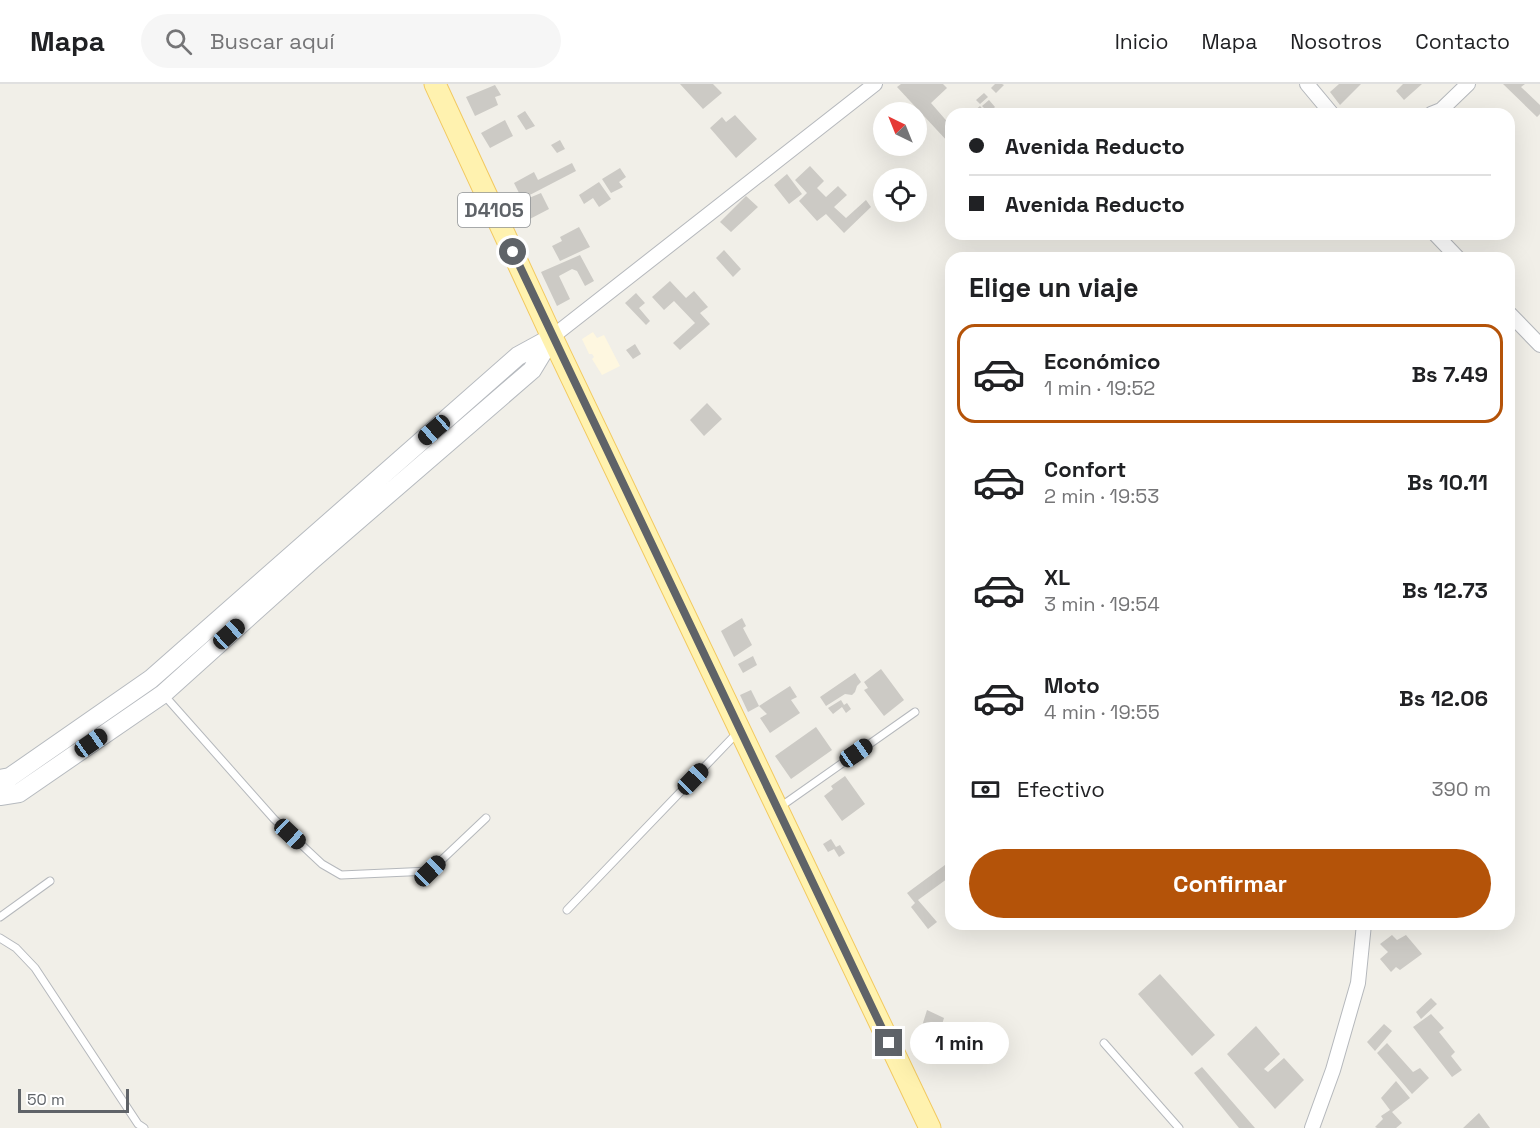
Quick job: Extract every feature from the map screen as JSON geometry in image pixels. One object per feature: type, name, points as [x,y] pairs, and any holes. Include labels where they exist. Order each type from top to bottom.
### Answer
[{"type":"main road","name":"D4105","points":[[435,84],[552,337],[930,1128]]},
{"type":"street","points":[[0,779],[10,777],[151,679],[532,370],[552,337],[875,84]]},
{"type":"street","points":[[1307,84],[1327,108]]},
{"type":"street","points":[[1443,108],[1468,84]]},
{"type":"street","points":[[1441,240],[1452,252]]},
{"type":"street","points":[[1515,319],[1540,345]]},
{"type":"street","points":[[0,796],[19,793],[163,693],[306,554]]},
{"type":"street","points":[[151,679],[163,693]]},
{"type":"street","points":[[1312,1128],[1333,1070],[1358,983],[1363,930]]},
{"type":"lane","points":[[163,693],[274,819],[322,864],[341,875],[430,871],[486,818]]},
{"type":"lane","points":[[778,808],[915,712]]},
{"type":"lane","points":[[567,910],[740,730]]},
{"type":"lane","points":[[0,917],[50,881]]},
{"type":"lane","points":[[0,938],[16,948],[35,968],[138,1124],[144,1128]]},
{"type":"lane","points":[[1104,1043],[1179,1128]]},
{"type":"shaded area","points":[[593,332],[597,338],[604,335],[620,366],[602,375],[582,339]]},
{"type":"building","points":[[680,84],[713,84],[722,93],[703,109]]},
{"type":"building","points":[[901,84],[943,84],[947,88],[931,103],[945,119],[945,139],[927,119],[927,102],[911,102],[897,87]]},
{"type":"building","points":[[995,84],[1004,85],[996,93],[991,88]]},
{"type":"building","points":[[1339,84],[1361,84],[1340,105],[1330,92]]},
{"type":"building","points":[[1403,84],[1422,84],[1404,100],[1396,91]]},
{"type":"building","points":[[1503,84],[1525,84],[1521,87],[1540,105],[1540,114],[1537,117]]},
{"type":"building","points":[[495,85],[501,95],[495,97],[498,105],[475,116],[466,97]]},
{"type":"building","points":[[984,93],[988,97],[980,104],[976,100]]},
{"type":"building","points":[[989,100],[995,107],[984,108],[982,106]]},
{"type":"building","points":[[525,111],[535,126],[526,130],[517,116]]},
{"type":"building","points":[[735,115],[757,139],[736,158],[710,128],[722,117],[726,122]]},
{"type":"building","points":[[505,120],[513,136],[490,148],[481,133]]},
{"type":"building","points":[[560,140],[565,149],[557,153],[551,145]]},
{"type":"building","points":[[572,163],[576,171],[522,199],[514,183],[534,172],[538,180]]},
{"type":"building","points":[[810,166],[824,181],[817,188],[826,197],[838,186],[847,195],[834,207],[846,218],[866,200],[871,207],[844,233],[826,214],[817,221],[799,201],[807,193],[795,180]]},
{"type":"building","points":[[620,168],[626,177],[619,182],[623,187],[611,193],[602,179]]},
{"type":"building","points":[[787,174],[802,194],[789,204],[774,185]]},
{"type":"building","points":[[599,182],[611,199],[599,207],[593,198],[584,204],[579,195]]},
{"type":"building","points":[[541,193],[549,209],[526,221],[517,203]]},
{"type":"building","points":[[746,196],[758,207],[731,232],[720,222]]},
{"type":"building","points":[[579,227],[590,247],[560,261],[552,246],[562,241],[560,237]]},
{"type":"building","points":[[724,250],[741,269],[733,277],[716,258]]},
{"type":"building","points":[[580,255],[594,281],[585,286],[577,271],[572,269],[559,276],[570,299],[557,306],[541,272]]},
{"type":"building","points":[[670,281],[686,298],[694,291],[708,307],[700,313],[710,324],[680,350],[673,343],[695,323],[674,301],[664,310],[652,297]]},
{"type":"building","points":[[636,293],[645,303],[639,308],[650,321],[646,325],[625,303]]},
{"type":"building","points":[[635,344],[641,354],[633,359],[626,350]]},
{"type":"building","points":[[707,403],[722,419],[704,436],[690,420]]},
{"type":"building","points":[[742,618],[746,626],[743,628],[752,645],[734,657],[721,631]]},
{"type":"building","points":[[753,656],[757,665],[743,673],[738,664]]},
{"type":"building","points":[[881,669],[904,700],[884,716],[864,690],[868,688],[864,682]]},
{"type":"building","points":[[855,673],[861,682],[855,692],[852,695],[845,694],[826,706],[820,697]]},
{"type":"building","points":[[790,686],[797,697],[791,700],[800,713],[770,733],[760,718],[767,714],[759,706]]},
{"type":"building","points":[[751,690],[759,706],[748,712],[740,695]]},
{"type":"building","points":[[841,700],[851,709],[846,713],[842,707],[833,714],[828,708]]},
{"type":"building","points":[[816,727],[832,750],[791,779],[775,756]]},
{"type":"building","points":[[845,776],[865,804],[842,821],[824,796],[833,789],[831,786]]},
{"type":"building","points":[[831,839],[836,847],[840,845],[845,853],[839,857],[834,849],[828,852],[823,844]]},
{"type":"building","points":[[945,865],[945,880],[918,900],[937,922],[928,929],[911,907],[915,903],[907,893]]},
{"type":"building","points":[[1392,935],[1397,940],[1406,935],[1422,954],[1400,970],[1396,967],[1391,972],[1380,959],[1388,952],[1380,944]]},
{"type":"building","points":[[1160,974],[1215,1035],[1192,1056],[1138,994]]},
{"type":"building","points":[[1431,998],[1437,1004],[1421,1019],[1416,1012]]},
{"type":"building","points":[[927,1010],[944,1018],[935,1047],[918,1039]]},
{"type":"building","points":[[1431,1014],[1444,1028],[1439,1032],[1455,1052],[1451,1056],[1462,1070],[1452,1077],[1413,1027]]},
{"type":"building","points":[[960,1024],[976,1038],[970,1044],[968,1042],[959,1056],[948,1044],[944,1050],[937,1045],[942,1032],[948,1035]]},
{"type":"building","points":[[1384,1024],[1392,1031],[1375,1051],[1367,1042]]},
{"type":"building","points":[[1256,1026],[1280,1054],[1264,1069],[1268,1072],[1284,1058],[1304,1080],[1275,1109],[1227,1054]]},
{"type":"building","points":[[1387,1043],[1413,1072],[1420,1068],[1429,1078],[1412,1094],[1377,1053]]},
{"type":"building","points":[[1202,1067],[1255,1128],[1239,1128],[1194,1073]]},
{"type":"building","points":[[1396,1081],[1410,1098],[1392,1112],[1402,1123],[1396,1128],[1377,1128],[1375,1127],[1383,1119],[1381,1116],[1390,1110],[1381,1098]]},
{"type":"building","points":[[1479,1113],[1490,1128],[1463,1128]]},
{"type":"route","points":[[513,252],[889,1043]]}]
